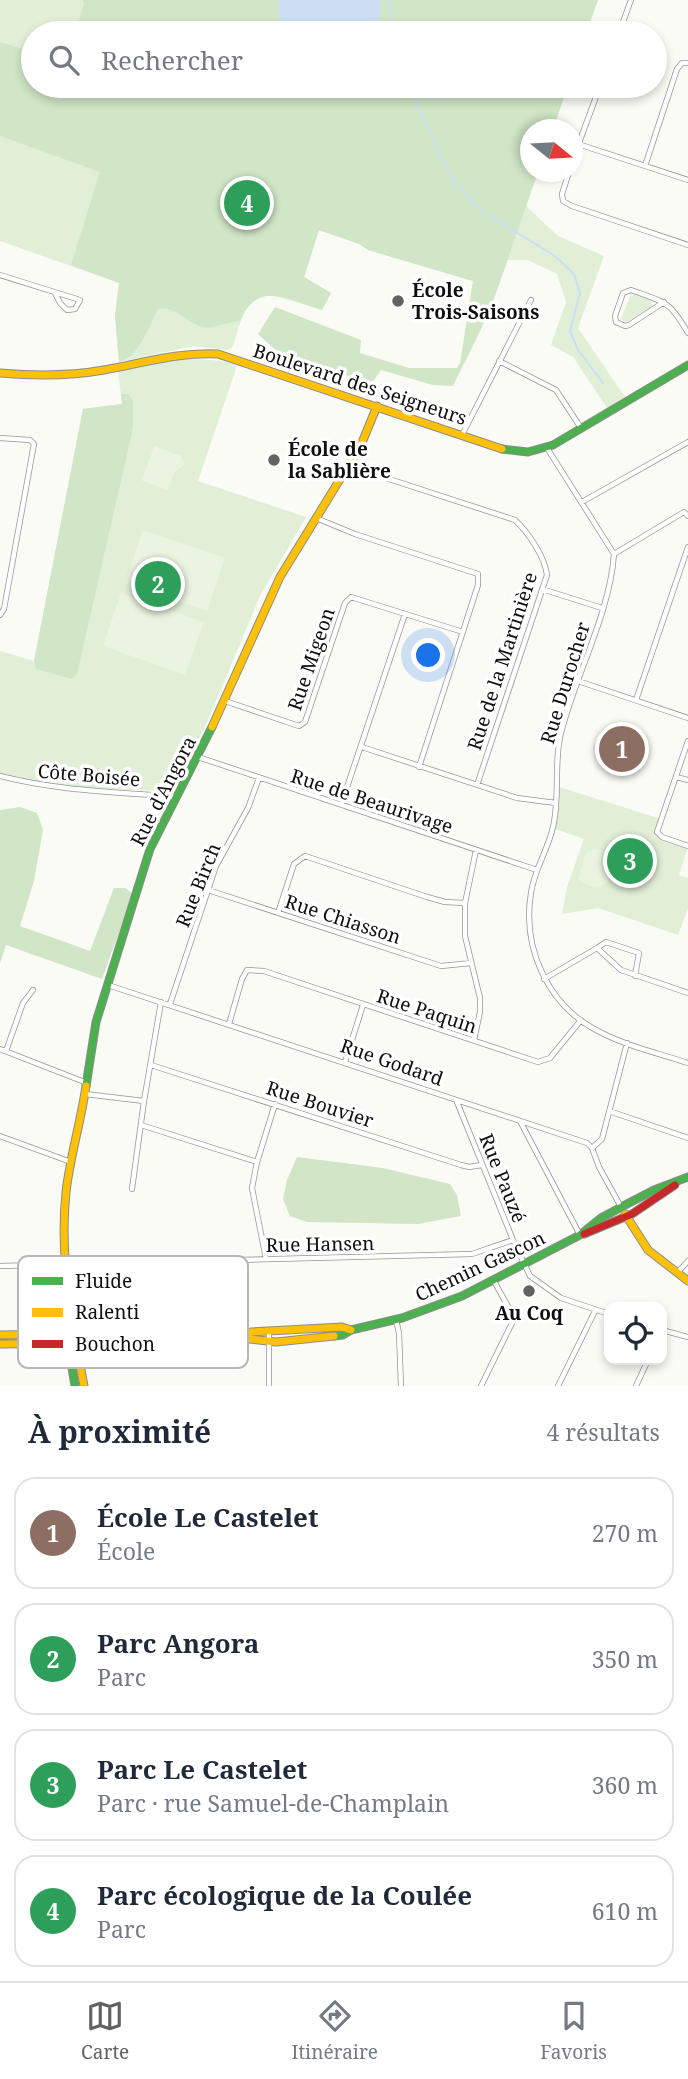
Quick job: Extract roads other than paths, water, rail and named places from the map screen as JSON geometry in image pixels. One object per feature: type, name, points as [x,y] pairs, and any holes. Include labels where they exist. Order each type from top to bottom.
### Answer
[{"type":"street","points":[[623,21],[631,0]]},
{"type":"street","points":[[645,166],[677,69],[681,63],[688,63]]},
{"type":"street","points":[[583,131],[595,98]]},
{"type":"street","points":[[583,146],[688,180]]},
{"type":"street","points":[[566,182],[563,201],[572,206],[688,245]]},
{"type":"street","points":[[0,285],[1,275],[80,300],[79,305],[75,309],[67,310],[55,293]]},
{"type":"street","points":[[664,302],[629,325],[617,322],[615,316],[625,291],[631,290],[664,302],[671,306],[688,333]]},
{"type":"street","points":[[462,435],[531,300]]},
{"type":"street","name":"Boulevard des Seigneurs","points":[[0,373],[26,376],[73,374],[106,370],[172,354],[200,352],[232,358],[462,435],[522,452],[547,448],[688,365]]},
{"type":"street","points":[[499,361],[556,390],[581,428]]},
{"type":"street","name":"Rue d'Angora","points":[[65,1256],[64,1212],[96,1022],[145,861],[225,701],[276,585],[365,436],[377,406]]},
{"type":"street","points":[[0,438],[30,440],[34,444],[4,609],[0,615]]},
{"type":"street","points":[[582,502],[688,442]]},
{"type":"street","points":[[547,448],[614,554],[684,512],[688,516]]},
{"type":"street","name":"Rue de la Martinière","points":[[348,466],[515,520],[524,528],[546,567],[547,575],[477,785]]},
{"type":"street","points":[[316,518],[355,534],[478,574],[478,584],[419,767]]},
{"type":"street","points":[[636,700],[688,547]]},
{"type":"street","name":"Rue Durocher","points":[[614,554],[613,572],[560,737],[553,828],[531,889],[528,918],[536,959],[544,979],[555,996],[580,1020],[595,1030],[626,1043],[688,1063]]},
{"type":"street","points":[[542,589],[602,608]]},
{"type":"street","name":"Rue Migeon","points":[[225,701],[299,726],[305,722],[345,603],[351,597],[463,632]]},
{"type":"street","points":[[341,805],[405,614]]},
{"type":"street","points":[[578,681],[688,718]]},
{"type":"street","points":[[688,741],[657,832],[662,837],[688,846]]},
{"type":"street","points":[[362,747],[517,798],[556,803]]},
{"type":"street","name":"Rue de Beaurivage","points":[[198,757],[537,870]]},
{"type":"street","name":"Côte Boisée","points":[[0,776],[32,785],[67,790],[177,797]]},
{"type":"street","points":[[676,777],[688,780]]},
{"type":"street","name":"Rue Birch","points":[[170,1004],[216,866],[248,808],[259,778]]},
{"type":"street","points":[[474,1040],[480,998],[465,936],[465,903],[476,850]]},
{"type":"street","points":[[278,913],[294,864],[305,856],[427,897],[445,902],[465,903]]},
{"type":"street","name":"Rue Chiasson","points":[[208,890],[441,966],[471,963]]},
{"type":"street","points":[[544,979],[606,942],[639,953],[635,976]]},
{"type":"street","points":[[597,948],[621,970],[688,993]]},
{"type":"street","name":"Rue Paquin","points":[[229,1024],[247,970],[264,971],[538,1062],[545,1062],[550,1058],[580,1020]]},
{"type":"street","name":"Rue Godard","points":[[108,985],[587,1143],[592,1148]]},
{"type":"street","points":[[33,990],[23,1003],[3,1050],[87,1083]]},
{"type":"street","points":[[132,1189],[161,1002]]},
{"type":"street","points":[[345,1062],[363,1005]]},
{"type":"street","points":[[626,1043],[602,1139],[592,1148],[598,1167],[648,1250],[688,1281]]},
{"type":"street","name":"Rue Bouvier","points":[[151,1065],[461,1165],[482,1165]]},
{"type":"street","points":[[85,1094],[144,1101]]},
{"type":"street","name":"Rue Pauzé","points":[[456,1101],[531,1277],[551,1292],[604,1313]]},
{"type":"street","points":[[265,1259],[252,1188],[275,1104]]},
{"type":"street","points":[[609,1111],[688,1138]]},
{"type":"street","points":[[521,1122],[580,1235]]},
{"type":"street","points":[[141,1125],[257,1162]]},
{"type":"street","points":[[0,1136],[73,1163]]},
{"type":"street","name":"Chemin Gascon","points":[[248,1340],[333,1337],[444,1304],[494,1281],[580,1235],[601,1218],[653,1190],[688,1177]]},
{"type":"street","name":"Chemin Gascon","points":[[580,1235],[606,1227],[658,1199],[678,1182]]},
{"type":"street","name":"Rue Hansen","points":[[248,1260],[472,1254],[513,1240]]},
{"type":"street","points":[[677,1273],[688,1261]]},
{"type":"street","name":"Rue Hansen","points":[[0,1266],[18,1266]]},
{"type":"street","points":[[481,1386],[513,1321],[494,1281]]},
{"type":"street","points":[[558,1386],[595,1311]]},
{"type":"street","points":[[396,1320],[401,1386]]},
{"type":"street","name":"Chemin Gascon","points":[[248,1333],[342,1326],[351,1330]]},
{"type":"street","points":[[269,1331],[269,1386]]},
{"type":"street","points":[[667,1332],[688,1337]]},
{"type":"street","name":"Chemin Gascon","points":[[0,1335],[18,1335]]},
{"type":"street","name":"Chemin Gascon","points":[[0,1344],[18,1344]]},
{"type":"street","points":[[636,1386],[646,1365]]},
{"type":"street","name":"Rue d'Angora","points":[[74,1368],[75,1386]]},
{"type":"street","name":"Rue d'Angora","points":[[79,1368],[84,1386]]},
{"type":"water","points":[[279,0],[381,0],[379,21],[280,21]]},
{"type":"waterway","points":[[388,0],[392,21]]},
{"type":"waterway","points":[[414,98],[451,178],[474,204],[555,256],[574,274],[580,293],[570,331],[578,350],[603,383]]},
{"type":"place","name":"Parc écologique de la Coulée","points":[[247,203]]},
{"type":"place","name":"École Trois-Saisons","points":[[398,301]]},
{"type":"place","name":"École de la Sablière","points":[[274,460]]},
{"type":"place","name":"Parc Angora","points":[[158,584]]},
{"type":"place","name":"École Le Castelet","points":[[622,749]]},
{"type":"place","name":"Parc Le Castelet","points":[[630,861]]},
{"type":"place","name":"Au Coq","points":[[529,1291]]}]
